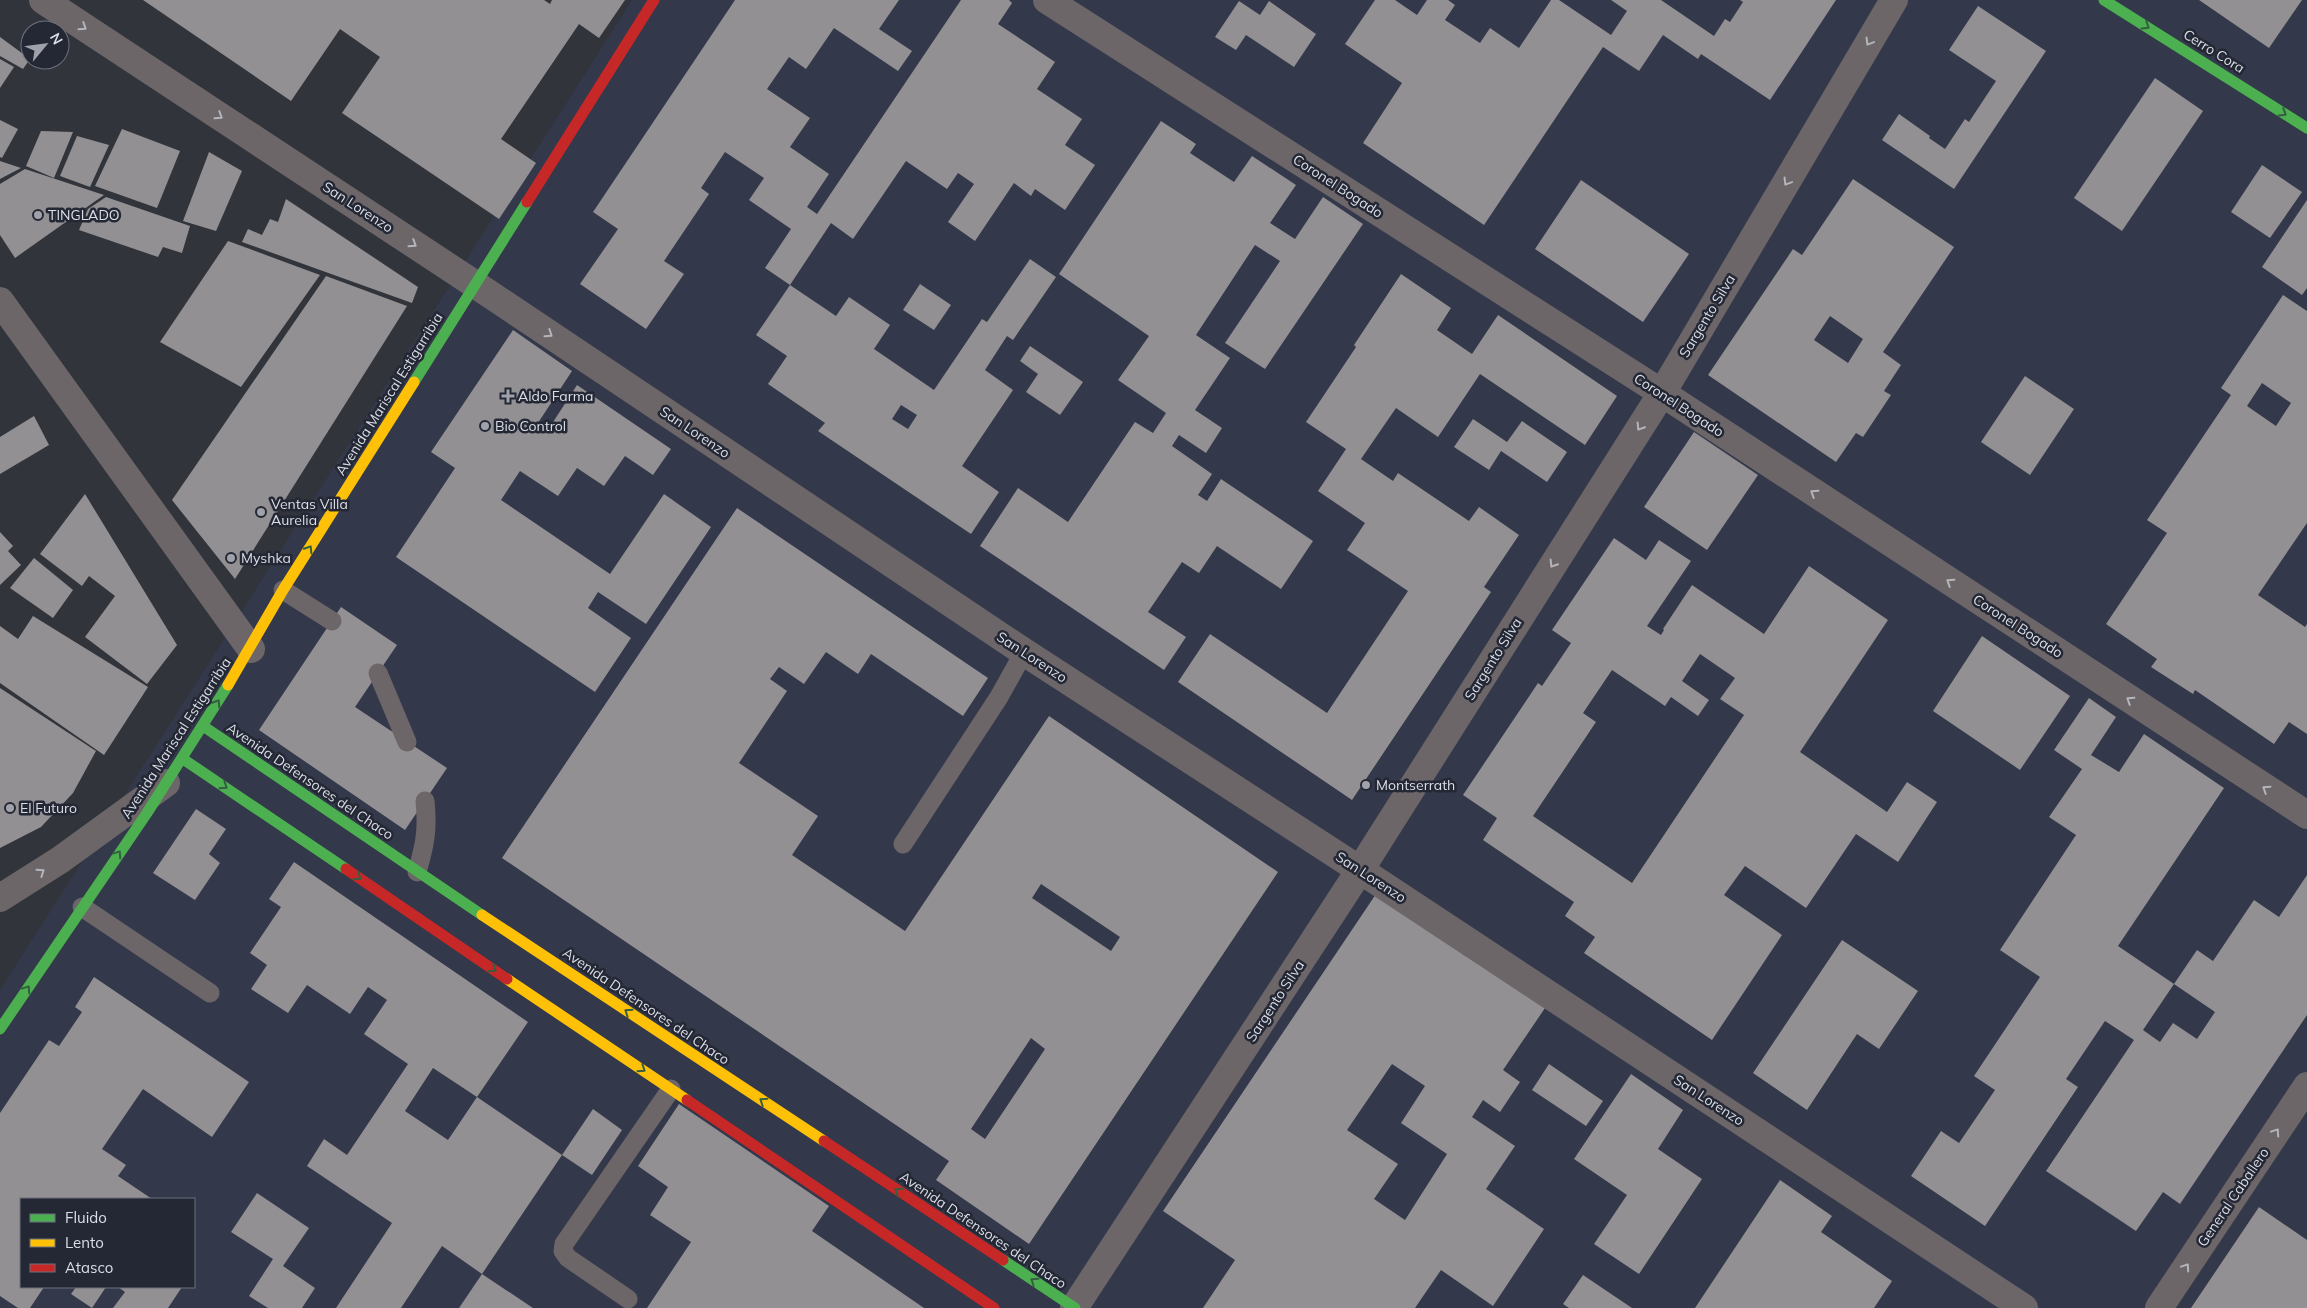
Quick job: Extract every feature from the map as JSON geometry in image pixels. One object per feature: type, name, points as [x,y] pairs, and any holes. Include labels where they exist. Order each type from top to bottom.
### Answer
[{"type":"main road","name":"Avenida Mariscal Estigarribia","points":[[0,1029],[183,759],[251,650],[283,590],[654,0]]},
{"type":"main road","name":"Cerro Cora","points":[[2104,0],[2307,128]]},
{"type":"main road","name":"Avenida Defensores del Chaco","points":[[203,726],[417,872],[1074,1308]]},
{"type":"main road","points":[[183,759],[994,1308]]},
{"type":"street","name":"San Lorenzo","points":[[43,0],[476,285],[1024,652],[1360,870],[2024,1308]]},
{"type":"street","name":"Coronel Bogado","points":[[1048,0],[1662,393],[2307,816]]},
{"type":"street","name":"Sargento Silva","points":[[1074,1308],[1360,870],[1662,393],[1894,0]]},
{"type":"street","points":[[0,301],[251,650]]},
{"type":"street","points":[[0,898],[60,860],[166,783]]},
{"type":"street","name":"General Caballero","points":[[2159,1308],[2307,1086]]},
{"type":"lane","points":[[283,590],[332,621]]},
{"type":"lane","points":[[903,844],[999,697],[1024,652]]},
{"type":"lane","points":[[378,673],[408,742]]},
{"type":"lane","points":[[417,872],[425,845],[427,824],[425,801]]},
{"type":"lane","points":[[82,907],[210,993]]},
{"type":"lane","points":[[628,1299],[568,1258],[563,1251],[564,1244],[671,1089]]},
{"type":"shaded area","points":[[632,0],[2307,0],[2307,1308],[0,1308],[0,990]]},
{"type":"building","points":[[143,0],[544,0],[550,4],[552,0],[625,0],[599,38],[579,24],[501,139],[536,163],[499,219],[342,113],[380,57],[340,29],[291,101]]},
{"type":"building","points":[[735,0],[899,0],[879,29],[912,51],[898,71],[834,28],[806,69],[789,57],[767,89],[810,118],[790,147],[829,174],[807,207],[817,214],[961,0],[1009,0],[1012,3],[998,24],[1055,62],[1037,89],[1082,119],[1065,145],[1095,165],[1065,210],[1035,189],[1031,196],[1014,183],[975,241],[948,222],[974,184],[958,173],[947,189],[906,161],[853,239],[831,223],[790,285],[765,268],[791,229],[749,200],[764,178],[725,152],[701,188],[709,194],[664,261],[684,274],[646,329],[580,284],[618,229],[593,212]]},
{"type":"building","points":[[1375,0],[1395,0],[1417,15],[1427,0],[1448,0],[1455,5],[1445,20],[1480,43],[1490,28],[1519,48],[1551,0],[1559,0],[1611,35],[1627,11],[1611,0],[1661,0],[1714,36],[1725,19],[1730,22],[1743,2],[1740,0],[1836,0],[1770,100],[1701,54],[1698,59],[1663,35],[1639,71],[1603,47],[1484,225],[1363,143],[1402,83],[1345,44]]},
{"type":"building","points":[[2199,0],[2302,0],[2269,48]]},
{"type":"building","points":[[1239,1],[1260,15],[1269,1],[1316,34],[1294,67],[1246,35],[1236,50],[1215,37]]},
{"type":"building","points":[[1978,6],[2046,51],[1954,189],[1882,140],[1899,114],[1945,149],[1965,119],[1969,122],[1996,81],[1949,50]]},
{"type":"building","points":[[0,37],[20,52],[20,67],[0,56]]},
{"type":"building","points":[[0,59],[14,67],[0,88]]},
{"type":"building","points":[[2155,78],[2203,111],[2122,231],[2074,198]]},
{"type":"building","points":[[0,120],[18,129],[2,158],[0,157]]},
{"type":"building","points":[[1161,121],[1196,144],[1190,153],[1234,182],[1252,156],[1296,185],[1270,223],[1295,239],[1323,197],[1363,224],[1265,369],[1225,343],[1280,261],[1255,245],[1196,335],[1230,358],[1195,410],[1222,428],[1206,453],[1179,435],[1172,446],[1212,474],[1198,495],[1207,501],[1221,479],[1313,541],[1281,589],[1217,546],[1199,573],[1182,562],[1148,612],[1186,637],[1164,670],[980,546],[1018,488],[1068,522],[1135,422],[1153,433],[1166,413],[1118,380],[1149,336],[1059,274]]},
{"type":"building","points":[[122,129],[180,151],[157,208],[95,186]]},
{"type":"building","points":[[41,131],[73,132],[54,178],[26,166]]},
{"type":"building","points":[[77,136],[109,145],[90,187],[60,176]]},
{"type":"building","points":[[209,152],[242,171],[216,231],[183,221]]},
{"type":"building","points":[[0,161],[21,168],[0,179]]},
{"type":"building","points":[[2262,165],[2302,192],[2270,238],[2231,212]]},
{"type":"building","name":"TINGLADO","points":[[25,169],[104,195],[15,258],[0,235],[0,184]]},
{"type":"building","points":[[1853,179],[1954,247],[1883,352],[1901,365],[1884,391],[1891,395],[1863,437],[1856,433],[1836,462],[1708,375],[1793,249],[1802,255]],"holes":[[[1830,316],[1863,339],[1848,363],[1814,340]]]},
{"type":"building","points":[[1581,180],[1689,254],[1643,322],[1535,249]]},
{"type":"building","name":"TINGLADO","points":[[106,197],[190,226],[182,253],[163,247],[158,257],[79,230],[88,209]]},
{"type":"building","points":[[286,199],[418,287],[412,303],[242,242],[248,229],[262,235],[270,219],[278,222]]},
{"type":"building","points":[[2307,200],[2307,288],[2302,295],[2262,267]]},
{"type":"building","points":[[228,241],[320,275],[241,387],[160,342]]},
{"type":"building","points":[[1030,259],[1056,277],[1013,340],[1007,336],[985,370],[1013,390],[962,466],[999,492],[971,534],[818,431],[825,423],[768,384],[787,356],[756,335],[790,285],[836,316],[849,297],[890,325],[874,349],[934,390],[982,319],[987,322]],"holes":[[[901,405],[917,415],[908,429],[892,419]]]},
{"type":"building","points":[[1401,274],[1451,308],[1437,330],[1472,354],[1498,315],[1617,396],[1585,445],[1480,374],[1438,437],[1396,408],[1361,459],[1393,481],[1398,473],[1469,521],[1479,507],[1519,535],[1484,587],[1491,592],[1352,800],[1178,682],[1210,634],[1327,713],[1408,591],[1347,550],[1365,523],[1318,491],[1346,449],[1306,422],[1356,347],[1354,345]]},
{"type":"building","points":[[326,276],[407,306],[235,579],[172,500]]},
{"type":"building","points":[[920,284],[951,305],[934,330],[903,310]]},
{"type":"building","points":[[2283,295],[2307,311],[2307,523],[2258,595],[2305,627],[2307,624],[2307,734],[2289,722],[2274,744],[2195,690],[2193,694],[2151,667],[2157,659],[2106,624],[2167,533],[2147,520],[2231,395],[2221,388]],"holes":[[[2262,383],[2291,403],[2276,426],[2247,406]]]},
{"type":"building","points":[[513,330],[572,371],[536,426],[546,433],[577,385],[671,449],[653,475],[625,456],[604,486],[577,468],[558,496],[520,471],[501,500],[610,574],[664,494],[711,527],[646,624],[598,592],[588,608],[631,638],[595,692],[396,557],[455,468],[431,452]]},
{"type":"building","points":[[1030,346],[1083,382],[1060,415],[1026,392],[1038,374],[1020,361]]},
{"type":"building","points":[[2025,376],[2074,409],[2030,475],[1981,442]]},
{"type":"building","points":[[34,416],[49,445],[0,474],[0,437]]},
{"type":"building","points":[[1473,419],[1507,442],[1522,421],[1567,452],[1547,482],[1501,451],[1489,470],[1454,447]]},
{"type":"building","points":[[1694,432],[1758,475],[1707,550],[1644,507]]},
{"type":"building","points":[[85,494],[177,645],[147,684],[85,637],[115,596],[89,576],[82,586],[40,554]]},
{"type":"building","points":[[737,508],[988,678],[963,716],[871,654],[858,674],[826,652],[804,684],[779,667],[770,679],[787,691],[739,763],[818,816],[792,855],[905,931],[1049,716],[1278,872],[1029,1244],[936,1180],[949,1161],[502,858]],"holes":[[[1041,884],[1120,937],[1111,951],[1032,898]],[[1031,1038],[1045,1049],[985,1139],[971,1129]]]},
{"type":"building","points":[[0,532],[13,546],[8,551],[21,565],[0,585]]},
{"type":"building","points":[[1614,538],[1646,560],[1659,540],[1691,561],[1647,626],[1661,635],[1692,585],[1764,634],[1809,566],[1888,620],[1800,752],[1887,812],[1907,782],[1937,802],[1898,862],[1856,834],[1806,908],[1745,866],[1724,895],[1782,935],[1712,1040],[1584,953],[1595,937],[1565,916],[1574,902],[1483,840],[1497,818],[1463,795],[1538,683],[1542,686],[1571,643],[1552,630]],"holes":[[[1700,654],[1735,678],[1720,699],[1744,715],[1632,883],[1533,816],[1596,722],[1583,713],[1612,670],[1665,706],[1671,697],[1698,716],[1709,700],[1682,681]]]},
{"type":"building","points":[[34,558],[73,590],[53,618],[10,588]]},
{"type":"building","points":[[341,607],[397,645],[355,707],[447,768],[405,830],[259,730]]},
{"type":"building","points":[[33,616],[148,687],[104,755],[0,683],[0,626],[18,639]]},
{"type":"building","points":[[1982,636],[2070,696],[2020,770],[1933,711]]},
{"type":"building","points":[[0,688],[96,751],[73,793],[41,827],[0,848]]},
{"type":"building","points":[[2089,698],[2116,717],[2091,755],[2119,772],[2144,734],[2224,788],[2118,946],[2174,984],[2197,950],[2213,961],[2254,900],[2279,917],[2307,875],[2307,1015],[2180,1204],[2163,1192],[2136,1231],[2046,1171],[2134,1040],[2105,1021],[2066,1079],[2078,1087],[1985,1226],[1911,1176],[1941,1131],[1959,1143],[1995,1090],[1974,1076],[2040,977],[2000,950],[2076,835],[2049,817],[2082,769],[2054,750]],"holes":[[[2174,984],[2215,1012],[2197,1039],[2173,1023],[2160,1042],[2143,1030]]]},
{"type":"building","points":[[196,809],[226,829],[209,854],[220,863],[195,900],[153,873]]},
{"type":"building","points":[[294,862],[528,1022],[477,1097],[562,1155],[482,1274],[442,1246],[401,1308],[336,1308],[392,1223],[307,1166],[324,1139],[347,1155],[408,1064],[364,1034],[387,1000],[368,987],[350,1014],[307,985],[288,1013],[251,989],[267,965],[250,953],[281,907],[269,899]],"holes":[[[433,1068],[477,1097],[448,1140],[405,1111]]]},
{"type":"building","points":[[1376,894],[1545,1008],[1503,1070],[1520,1082],[1500,1112],[1483,1100],[1472,1117],[1515,1146],[1486,1189],[1544,1229],[1493,1306],[1441,1270],[1415,1308],[1203,1308],[1235,1260],[1163,1211]],"holes":[[[1392,1064],[1425,1086],[1401,1123],[1447,1154],[1405,1220],[1374,1199],[1398,1164],[1347,1130]]]},
{"type":"building","points":[[1842,940],[1918,991],[1879,1049],[1857,1034],[1807,1110],[1753,1073]]},
{"type":"building","points":[[94,977],[249,1082],[212,1137],[143,1089],[102,1149],[126,1165],[118,1176],[151,1198],[20,1198],[20,1288],[43,1288],[30,1308],[18,1308],[0,1296],[0,1113],[49,1040],[59,1046],[82,1012],[75,1007]]},
{"type":"building","points":[[1549,1064],[1603,1101],[1586,1126],[1532,1090]]},
{"type":"building","points":[[1631,1074],[1683,1110],[1658,1149],[1702,1179],[1639,1274],[1594,1244],[1627,1195],[1574,1159]]},
{"type":"building","points":[[679,1104],[829,1206],[812,1231],[924,1308],[647,1308],[691,1242],[650,1215],[668,1187],[638,1166]]},
{"type":"building","points":[[593,1109],[622,1130],[592,1175],[562,1155]]},
{"type":"building","points":[[1780,1180],[1832,1216],[1821,1232],[1892,1281],[1874,1308],[1695,1308]]},
{"type":"building","points":[[257,1193],[309,1228],[283,1266],[315,1288],[302,1308],[268,1308],[249,1296],[273,1259],[231,1232]]},
{"type":"building","points":[[2259,1207],[2307,1240],[2307,1308],[2191,1308]]},
{"type":"building","points":[[482,1274],[533,1308],[459,1308]]},
{"type":"building","points":[[1583,1275],[1632,1308],[1569,1308],[1563,1304]]},
{"type":"building","points":[[75,1288],[105,1288],[92,1308],[71,1294]]},
{"type":"building","points":[[119,1288],[181,1288],[168,1308],[113,1308],[125,1292]]},
{"type":"traffic: fast","points":[[2104,0],[2307,128]]},
{"type":"traffic: fast","points":[[414,382],[527,202]]},
{"type":"traffic: fast","points":[[0,1029],[147,813],[228,685]]},
{"type":"traffic: fast","points":[[203,726],[482,915]]},
{"type":"traffic: fast","points":[[183,759],[346,869]]},
{"type":"traffic: fast","points":[[1003,1260],[1075,1308]]},
{"type":"traffic: slow","points":[[228,685],[283,590],[414,382]]},
{"type":"traffic: slow","points":[[482,915],[824,1141]]},
{"type":"traffic: slow","points":[[507,979],[687,1100]]},
{"type":"traffic: jam","points":[[527,202],[654,0]]},
{"type":"traffic: jam","points":[[346,869],[507,979]]},
{"type":"traffic: jam","points":[[687,1100],[994,1308]]},
{"type":"traffic: jam","points":[[824,1141],[1003,1260]]},
{"type":"place","name":"TINGLADO","points":[[38,215]]},
{"type":"place","name":"Aldo Farma","points":[[508,396]]},
{"type":"place","name":"Bio Control","points":[[485,426]]},
{"type":"place","name":"Ventas Villa Aurelia","points":[[261,512]]},
{"type":"place","name":"Myshka","points":[[231,558]]},
{"type":"place","name":"Montserrath","points":[[1366,785]]},
{"type":"place","name":"El Futuro","points":[[10,808]]}]
